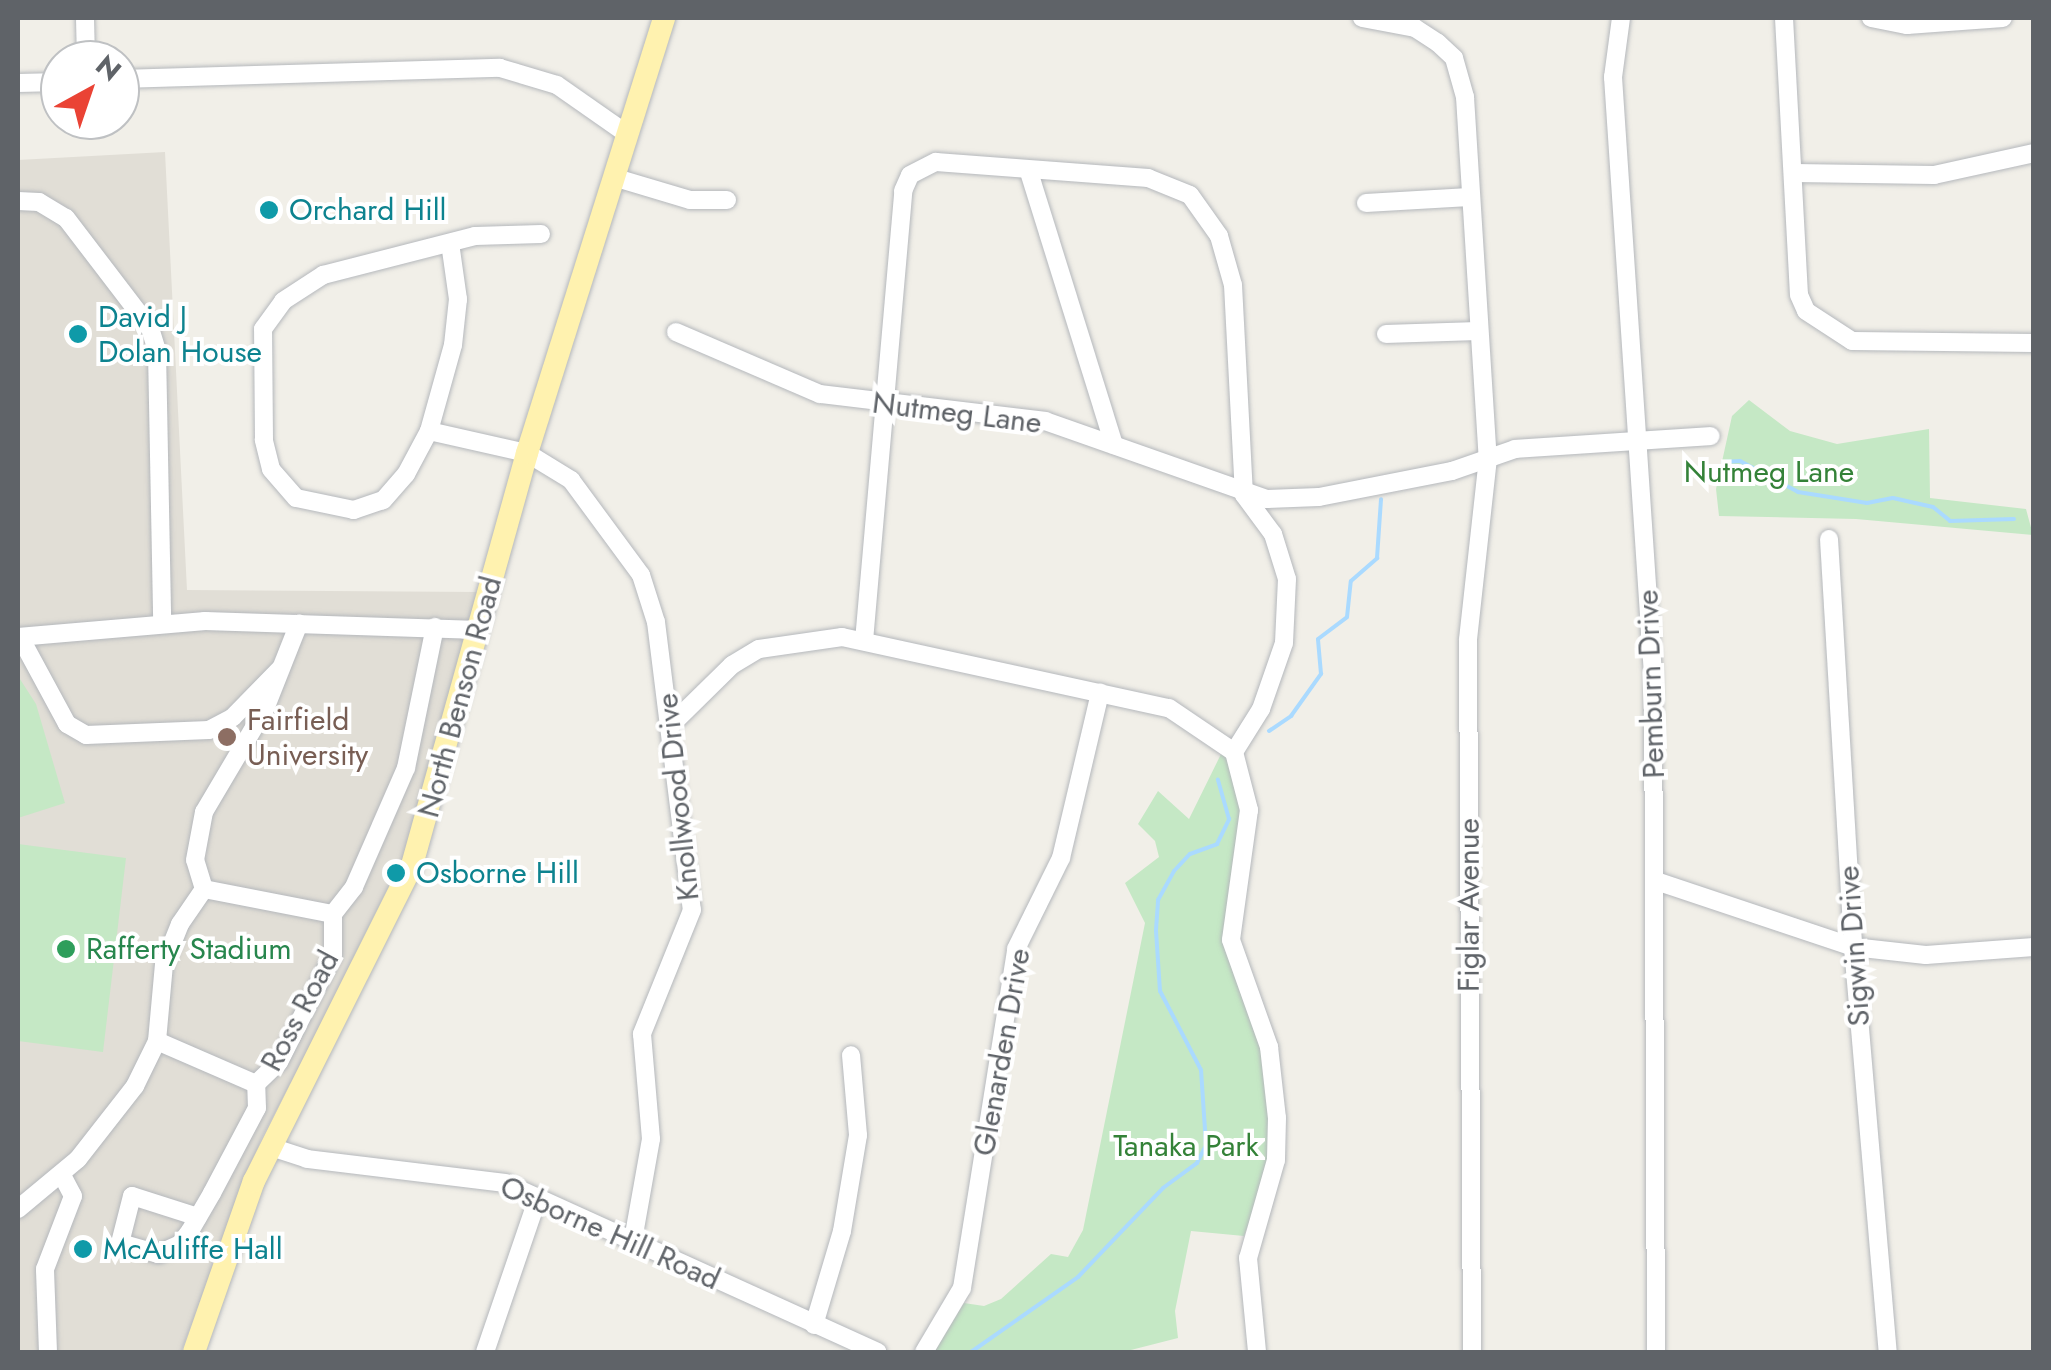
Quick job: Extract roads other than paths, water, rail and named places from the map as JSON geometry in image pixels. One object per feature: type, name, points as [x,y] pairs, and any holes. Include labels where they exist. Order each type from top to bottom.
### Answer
[{"type":"main road","name":"North Benson Road","points":[[194,1352],[240,1216],[400,899],[527,452],[664,18]]},
{"type":"street","name":"Figlar Avenue","points":[[1362,18],[1415,28],[1454,58],[1465,97],[1488,458],[1468,640],[1472,1352]]},
{"type":"street","name":"Pemburn Drive","points":[[1621,18],[1613,77],[1653,674],[1656,1352]]},
{"type":"street","points":[[1784,18],[1798,295],[1820,326],[1852,341],[2034,343]]},
{"type":"street","points":[[1871,18],[1907,26],[2002,18]]},
{"type":"street","points":[[140,78],[500,68],[557,86],[627,134]]},
{"type":"street","points":[[1794,173],[1934,175],[2034,152]]},
{"type":"street","points":[[864,641],[889,402],[904,190],[916,169],[936,162],[1159,180],[1201,205],[1227,261],[1237,313],[1244,495],[1279,547],[1288,607],[1284,642],[1260,708],[1234,752]]},
{"type":"street","points":[[1029,172],[1114,446]]},
{"type":"street","points":[[614,177],[690,200],[727,200]]},
{"type":"street","points":[[1366,202],[1469,197]]},
{"type":"street","points":[[18,202],[39,202],[66,218],[154,340],[162,622]]},
{"type":"street","points":[[450,243],[458,300],[453,345],[429,430],[406,474],[383,500],[354,510],[296,498],[272,469],[264,440],[263,330],[282,301],[323,275],[450,243],[541,234]]},
{"type":"street","points":[[1386,334],[1477,331]]},
{"type":"street","name":"Nutmeg Lane","points":[[676,332],[820,394],[1030,418],[1244,495],[1318,496],[1452,472],[1515,449],[1712,436]]},
{"type":"street","points":[[429,430],[527,452]]},
{"type":"street","name":"Knollwood Drive","points":[[527,452],[586,496],[641,575],[672,724],[692,910],[642,1034],[651,1139],[633,1240]]},
{"type":"street","name":"Sigwin Drive","points":[[1829,540],[1853,947],[1888,1352]]},
{"type":"street","points":[[280,668],[234,718],[209,730],[86,735],[67,724],[19,637],[162,622],[479,630]]},
{"type":"street","points":[[204,890],[195,860],[204,812],[265,709],[299,623]]},
{"type":"street","name":"Ross Road","points":[[198,1217],[257,1108],[256,1084],[279,1062],[333,956],[338,927],[332,914],[354,887],[406,768],[435,627]]},
{"type":"street","points":[[672,724],[732,665],[759,649],[802,638],[864,641],[1169,708],[1234,752],[1249,810],[1231,940],[1269,1048],[1277,1118],[1276,1160],[1248,1258],[1257,1352]]},
{"type":"street","name":"Glenarden Drive","points":[[924,1352],[962,1288],[1016,949],[1061,858],[1100,693]]},
{"type":"street","points":[[1656,881],[1853,947],[1926,954],[2034,947]]},
{"type":"street","points":[[204,890],[332,914]]},
{"type":"street","points":[[18,1209],[62,1175],[113,1118],[157,1040],[164,964],[180,924],[204,890]]},
{"type":"street","points":[[157,1040],[256,1084]]},
{"type":"street","points":[[814,1325],[842,1232],[858,1135],[850,1055]]},
{"type":"street","name":"Osborne Hill Road","points":[[272,1147],[307,1159],[491,1180],[538,1197],[877,1352]]},
{"type":"street","points":[[48,1352],[45,1269],[73,1196],[62,1175]]},
{"type":"street","points":[[484,1352],[538,1197]]},
{"type":"waterway","points":[[1723,462],[1740,461],[1798,492],[1867,503],[1893,498],[1933,507],[1950,521],[2014,519]]},
{"type":"waterway","points":[[1269,731],[1291,716],[1321,674],[1318,639],[1347,617],[1351,581],[1377,558],[1381,499]]},
{"type":"waterway","points":[[971,1352],[1078,1277],[1163,1188],[1197,1163],[1206,1145],[1201,1070],[1160,991],[1156,930],[1158,900],[1174,871],[1190,854],[1217,844],[1229,819],[1218,780]]},
{"type":"place","name":"Orchard Hill","points":[[269,210]]},
{"type":"place","name":"David J Dolan House","points":[[78,334]]},
{"type":"place","name":"Fairfield University","points":[[227,737]]},
{"type":"place","name":"Osborne Hill","points":[[396,873]]},
{"type":"place","name":"Rafferty Stadium","points":[[66,949]]},
{"type":"place","name":"McAuliffe Hall","points":[[83,1249]]},
{"type":"park label","name":"Tanaka Park","points":[[1186,1146]]}]
